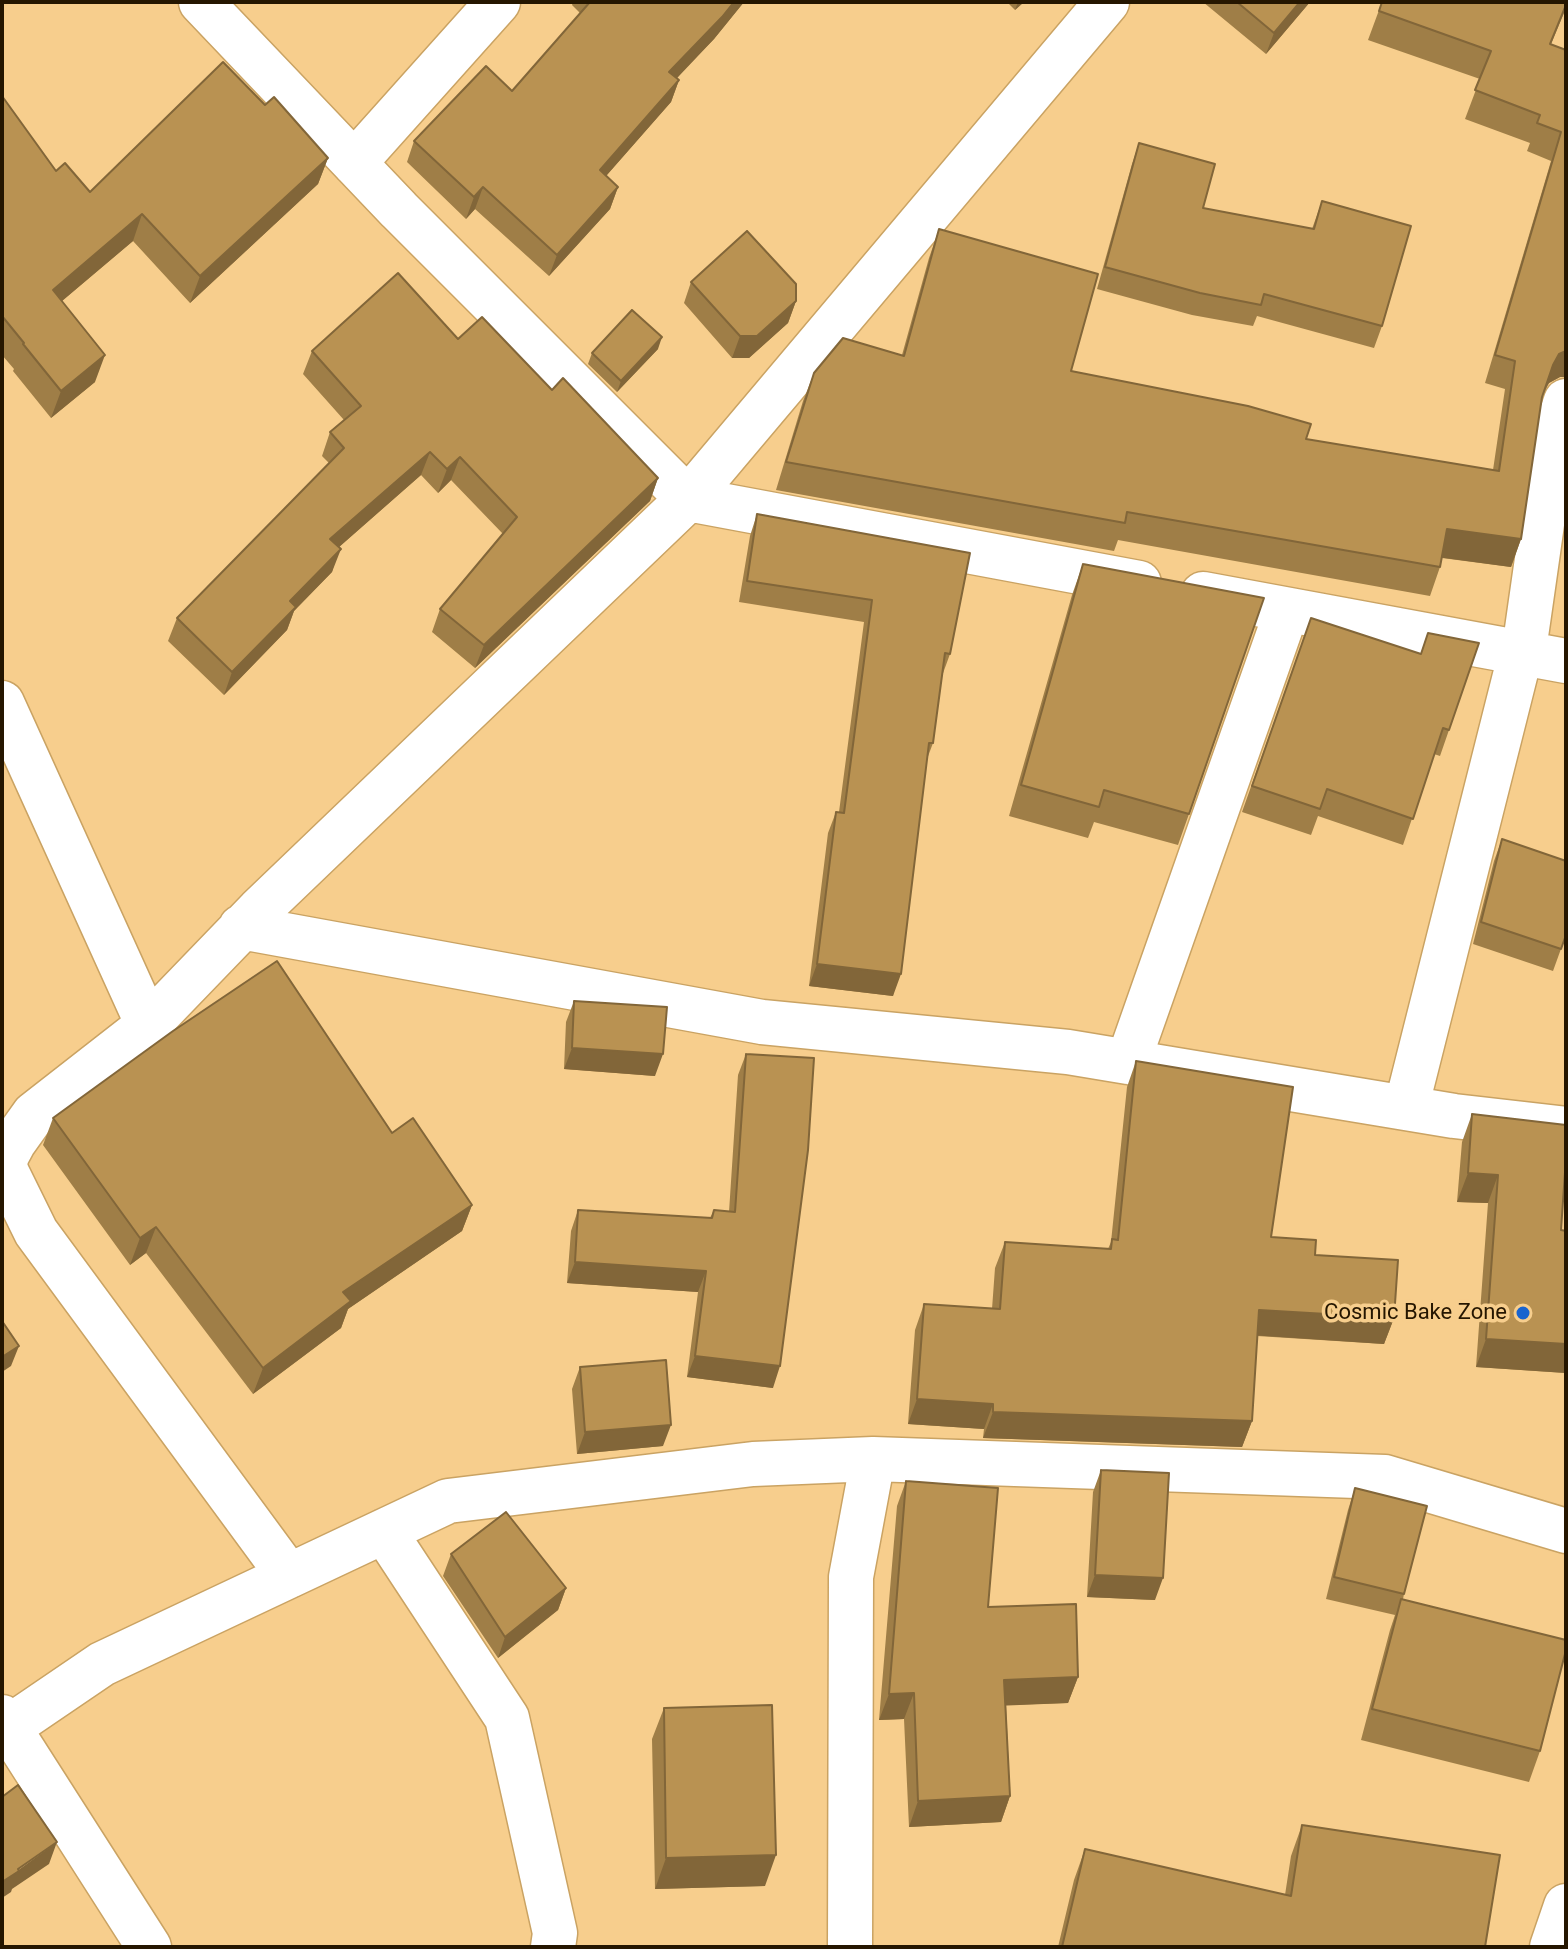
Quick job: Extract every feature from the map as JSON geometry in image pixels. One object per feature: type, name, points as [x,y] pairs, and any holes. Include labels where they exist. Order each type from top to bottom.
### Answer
[{"type":"main road","points":[[201,2],[354,163],[688,499],[1566,661]]},
{"type":"main road","points":[[354,163],[498,2]]},
{"type":"main road","points":[[289,1576],[36,1232],[5,1169],[6,1157],[34,1114],[148,1025],[241,927],[688,499],[1107,2]]},
{"type":"main road","points":[[1406,1108],[1521,652],[1524,650],[1555,433],[1566,401]]},
{"type":"main road","points":[[1128,1062],[1287,610]]},
{"type":"main road","points":[[2,703],[148,1025]]},
{"type":"main road","points":[[241,927],[762,1022],[1068,1052],[1454,1116],[1566,1129]]},
{"type":"main road","points":[[850,1947],[851,1577],[873,1459]]},
{"type":"main road","points":[[149,1947],[4,1726],[102,1664],[448,1501],[753,1464],[873,1459],[1385,1477],[1566,1531]]},
{"type":"main road","points":[[384,1531],[507,1718],[555,1933],[553,1947]]},
{"type":"main road","points":[[1552,1947],[1566,1906]]},
{"type":"building","points":[[590,2],[734,2],[669,72],[679,80],[600,170],[618,187],[557,255],[483,187],[474,197],[414,141],[486,66],[512,91]]},
{"type":"building","points":[[1237,2],[1300,2],[1274,33]]},
{"type":"building","points":[[1382,2],[1566,2],[1550,44],[1566,50],[1566,351],[1559,354],[1553,365],[1542,397],[1521,539],[1447,529],[1440,567],[1127,512],[1125,523],[786,462],[814,373],[843,338],[904,356],[939,229],[1098,274],[1071,371],[1248,406],[1311,424],[1306,439],[1499,471],[1515,361],[1495,355],[1561,132],[1537,123],[1540,115],[1475,90],[1491,51],[1379,11]]},
{"type":"building","points":[[223,62],[265,105],[274,97],[328,158],[200,276],[142,214],[53,290],[105,355],[61,391],[2,316],[2,96],[56,171],[65,163],[90,192]]},
{"type":"building","points":[[1139,143],[1215,164],[1203,208],[1314,229],[1322,201],[1411,226],[1382,326],[1264,294],[1261,305],[1200,293],[1105,267]]},
{"type":"building","points":[[747,231],[796,284],[796,301],[757,336],[740,336],[691,282]]},
{"type":"building","points":[[398,273],[458,339],[482,317],[552,390],[563,378],[658,478],[484,645],[440,609],[517,517],[460,457],[447,469],[430,452],[330,539],[341,549],[290,601],[296,607],[232,672],[177,618],[344,448],[330,432],[361,406],[312,351]]},
{"type":"building","points":[[632,310],[662,337],[621,381],[592,353]]},
{"type":"building","points":[[757,514],[970,553],[950,654],[945,653],[933,743],[929,743],[901,974],[817,964],[836,812],[844,813],[872,600],[747,581]]},
{"type":"building","points":[[1083,564],[1264,598],[1189,814],[1104,790],[1099,807],[1021,785]]},
{"type":"building","points":[[1311,618],[1421,654],[1428,633],[1479,643],[1449,730],[1443,728],[1413,819],[1327,789],[1320,809],[1252,786]]},
{"type":"building","points":[[1502,839],[1566,861],[1566,935],[1561,949],[1481,922]]},
{"type":"building","points":[[277,961],[392,1133],[413,1118],[472,1205],[343,1292],[351,1301],[263,1368],[156,1227],[140,1238],[53,1118]]},
{"type":"building","points":[[574,1001],[667,1007],[663,1054],[572,1048]]},
{"type":"building","points":[[746,1054],[814,1058],[808,1150],[780,1366],[695,1356],[706,1271],[575,1262],[578,1210],[712,1218],[714,1210],[735,1212]]},
{"type":"building","points":[[1136,1061],[1293,1087],[1271,1237],[1316,1240],[1315,1255],[1398,1260],[1394,1318],[1259,1310],[1252,1421],[993,1412],[993,1404],[917,1399],[924,1304],[1000,1309],[1005,1242],[1111,1249],[1112,1239],[1118,1240]]},
{"type":"building","points":[[1472,1114],[1566,1125],[1561,1230],[1566,1231],[1566,1344],[1486,1339],[1498,1175],[1468,1173]]},
{"type":"building","points":[[2,1321],[19,1346],[2,1357]]},
{"type":"building","points":[[666,1360],[671,1425],[585,1432],[580,1367]]},
{"type":"building","points":[[1101,1470],[1169,1473],[1163,1578],[1095,1575]]},
{"type":"building","points":[[906,1481],[998,1488],[988,1607],[1076,1604],[1078,1677],[1004,1680],[1010,1796],[918,1801],[914,1693],[889,1694]]},
{"type":"building","points":[[1355,1488],[1427,1506],[1404,1594],[1334,1577]]},
{"type":"building","points":[[506,1512],[566,1588],[505,1637],[451,1554]]},
{"type":"building","points":[[1401,1599],[1566,1640],[1540,1751],[1372,1709]]},
{"type":"building","points":[[772,1705],[776,1855],[666,1858],[664,1708]]},
{"type":"building","points":[[18,1785],[57,1842],[2,1882],[2,1797]]},
{"type":"building","points":[[1302,1825],[1500,1855],[1485,1947],[1062,1947],[1085,1849],[1291,1896]]},
{"type":"place","name":"Cosmic Bake Zone","points":[[1523,1313]]}]
